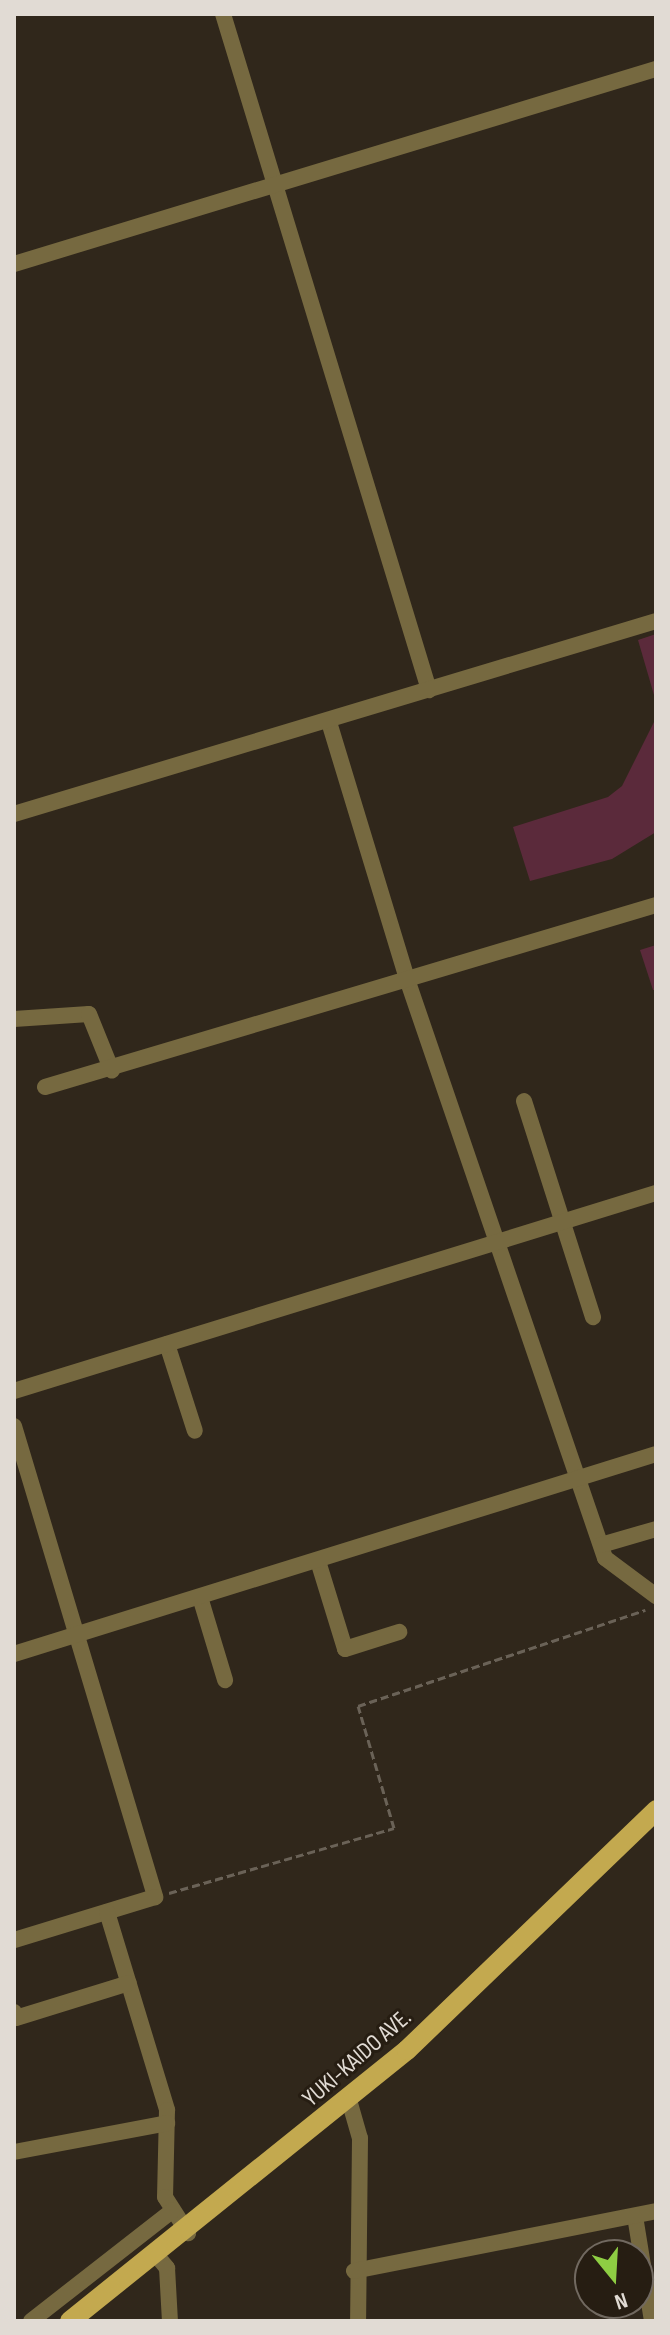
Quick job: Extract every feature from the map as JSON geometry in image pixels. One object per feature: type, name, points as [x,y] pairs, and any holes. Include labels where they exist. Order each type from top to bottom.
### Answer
[{"type":"main road","name":"YUKI-KAIDO AVE.","points":[[70,2321],[92,2291],[157,2256],[188,2233],[349,2100],[656,1810]]},
{"type":"street","points":[[223,14],[429,690]]},
{"type":"street","points":[[14,264],[656,69]]},
{"type":"street","points":[[14,814],[329,722],[656,621]]},
{"type":"street","points":[[329,722],[407,979],[502,1241],[605,1558],[656,1596]]},
{"type":"street","points":[[45,1087],[112,1071],[656,905]]},
{"type":"street","points":[[14,1019],[89,1014],[112,1071]]},
{"type":"street","points":[[524,1101],[593,1317]]},
{"type":"street","points":[[14,1391],[656,1193]]},
{"type":"street","points":[[167,1344],[195,1431]]},
{"type":"street","points":[[14,1426],[155,1897],[14,1940]]},
{"type":"street","points":[[14,1654],[578,1481],[656,1454]]},
{"type":"street","points":[[601,1545],[656,1529]]},
{"type":"street","points":[[318,1561],[345,1649],[399,1632]]},
{"type":"street","points":[[200,1597],[225,1680]]},
{"type":"street","points":[[107,1912],[167,2123],[165,2197],[188,2233]]},
{"type":"street","points":[[14,2012],[16,2018],[129,1983]]},
{"type":"street","points":[[349,2100],[360,2138],[354,2271],[358,2321]]},
{"type":"street","points":[[14,2152],[167,2123]]},
{"type":"street","points":[[31,2321],[92,2291],[173,2210]]},
{"type":"street","points":[[354,2271],[656,2211]]},
{"type":"street","points":[[635,2216],[652,2321]]},
{"type":"street","points":[[157,2256],[167,2268],[170,2321]]},
{"type":"path","points":[[155,1897],[394,1828],[358,1706],[656,1606]]},
{"type":"building","points":[[656,634],[656,695],[654,695],[638,640]]},
{"type":"building","points":[[656,718],[656,832],[612,859],[530,881],[513,827],[608,797],[622,786]]},
{"type":"building","points":[[656,945],[656,990],[653,990],[640,950]]}]
